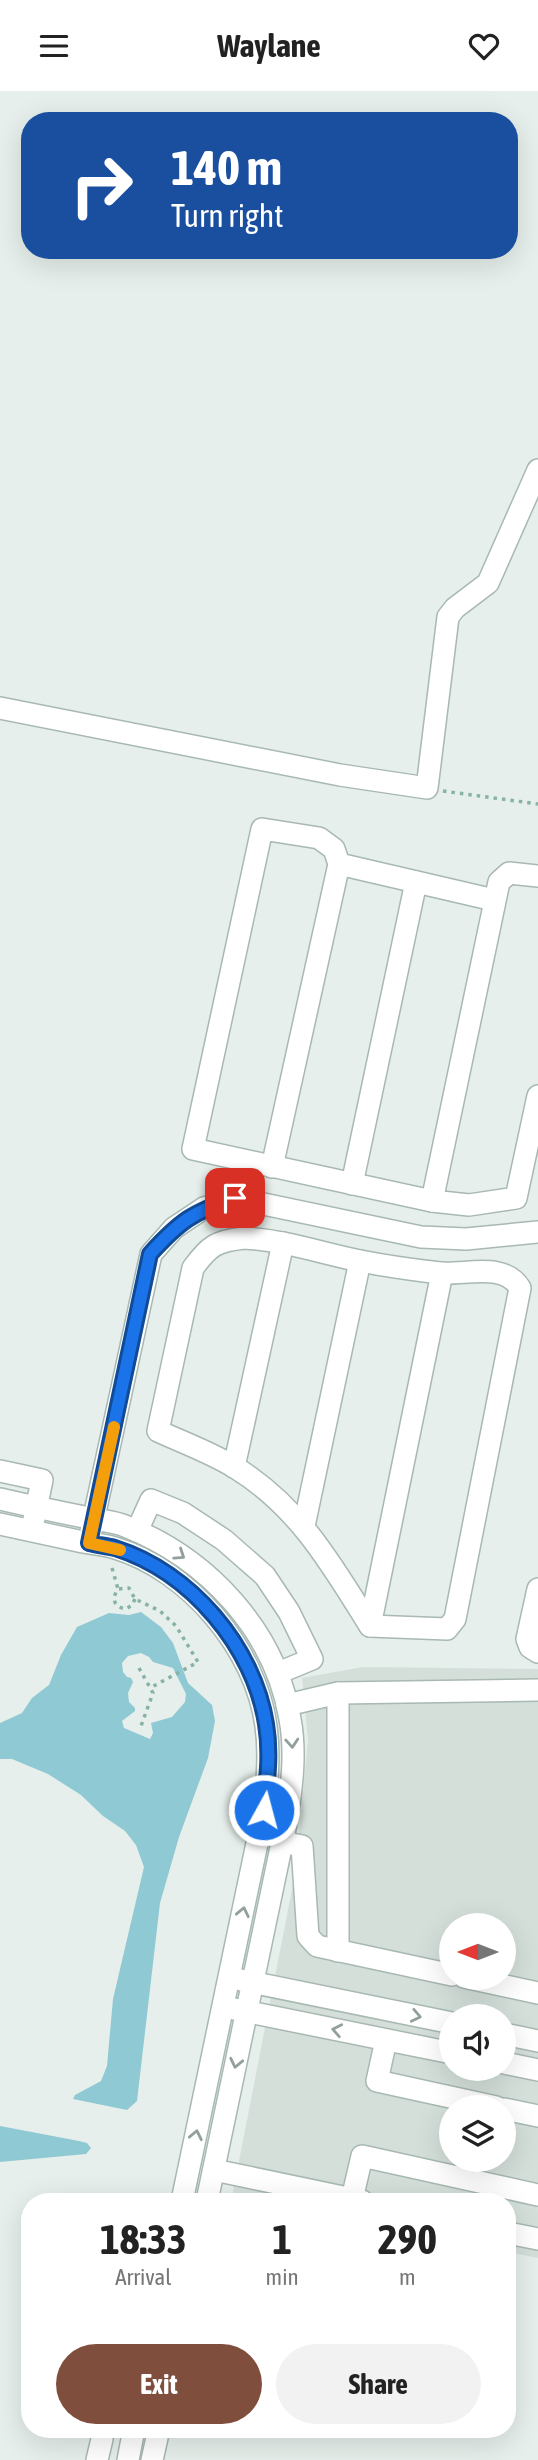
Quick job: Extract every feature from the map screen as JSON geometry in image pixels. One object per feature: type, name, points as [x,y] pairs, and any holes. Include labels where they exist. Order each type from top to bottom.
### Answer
[{"type":"street","points":[[0,708],[363,779],[427,788],[448,617],[455,608],[488,583],[538,470]]},
{"type":"street","points":[[272,1167],[339,864],[334,849],[319,838],[262,829],[193,1149],[272,1167],[352,1184],[393,1194],[432,1201],[469,1205],[516,1198],[538,1096]]},
{"type":"street","points":[[339,864],[494,900]]},
{"type":"street","points":[[432,1201],[499,881],[509,873],[538,876]]},
{"type":"street","points":[[352,1184],[416,881]]},
{"type":"street","points":[[384,1229],[393,1194]]},
{"type":"street","points":[[89,1543],[150,1254],[174,1228],[204,1208],[235,1198],[421,1237],[466,1239],[538,1232]]},
{"type":"street","points":[[319,1251],[327,1216]]},
{"type":"street","points":[[244,1238],[283,1243],[360,1261],[442,1273],[499,1272],[514,1278],[520,1288],[455,1619],[447,1629],[370,1626],[304,1526],[268,1491],[234,1467],[158,1431],[193,1268],[207,1249],[223,1241],[244,1238]]},
{"type":"street","points":[[234,1467],[283,1243]]},
{"type":"street","points":[[304,1526],[360,1261]]},
{"type":"street","points":[[370,1626],[442,1273]]},
{"type":"street","points":[[0,1471],[42,1480],[32,1531]]},
{"type":"street","points":[[0,1499],[122,1524],[164,1544],[201,1569],[229,1597],[256,1630],[278,1673],[290,1720],[294,1766],[282,1842],[209,2193]]},
{"type":"street","points":[[137,1531],[150,1500],[183,1513],[224,1540],[265,1576],[289,1612],[312,1659],[278,1673]]},
{"type":"street","points":[[0,1524],[115,1548],[152,1565],[185,1588],[212,1613],[236,1643],[256,1682],[266,1724],[269,1765],[264,1810],[184,2193]]},
{"type":"street","points":[[538,1590],[527,1639],[530,1647],[538,1652]]},
{"type":"street","points":[[287,1705],[338,1693],[538,1690]]},
{"type":"street","points":[[338,1693],[338,1951]]},
{"type":"street","points":[[282,1842],[302,1846],[307,1936],[317,1946],[439,1972]]},
{"type":"street","points":[[229,1977],[439,2020]]},
{"type":"street","points":[[516,1988],[538,1993]]},
{"type":"street","points":[[222,2007],[439,2050]]},
{"type":"street","points":[[516,2036],[538,2041]]},
{"type":"street","points":[[386,2040],[377,2081],[441,2095]]},
{"type":"street","points":[[516,2065],[538,2070]]},
{"type":"street","points":[[516,2111],[538,2116]]},
{"type":"street","points":[[358,2193],[362,2156],[538,2195]]},
{"type":"street","points":[[214,2170],[324,2193]]},
{"type":"street","points":[[516,2234],[538,2239]]},
{"type":"street","points":[[128,2460],[132,2438]]},
{"type":"street","points":[[152,2460],[157,2438]]},
{"type":"path","points":[[427,788],[538,804]]},
{"type":"path","points":[[135,1598],[132,1605],[126,1609],[119,1608],[114,1602],[114,1595],[123,1587],[133,1593],[135,1598],[160,1611],[176,1626],[198,1663],[150,1688]]},
{"type":"path","points":[[139,1668],[153,1693],[141,1725]]},
{"type":"shaded area","points":[[363,1667],[538,1669],[538,2258],[516,2254],[516,2193],[233,2193],[295,1874],[308,1740],[302,1678]]},
{"type":"water","points":[[141,1612],[161,1627],[173,1643],[188,1683],[212,1705],[215,1721],[208,1758],[179,1837],[160,1903],[137,2101],[127,2110],[73,2099],[75,2095],[101,2081],[107,2066],[113,1999],[144,1867],[136,1845],[125,1831],[103,1816],[81,1795],[48,1774],[12,1759],[0,1759],[0,1723],[22,1713],[32,1698],[49,1685],[61,1655],[77,1627],[109,1613],[129,1615]],"holes":[[[141,1653],[153,1662],[173,1668],[186,1694],[185,1702],[172,1717],[151,1723],[153,1733],[150,1739],[124,1728],[122,1721],[135,1711],[129,1702],[128,1693],[133,1682],[123,1672],[122,1663],[128,1656]]]},
{"type":"water","points":[[0,2126],[79,2141],[87,2143],[91,2148],[86,2154],[0,2162]]},
{"type":"slow traffic","points":[[114,1427],[89,1543],[120,1550]]},
{"type":"route","points":[[235,1198],[204,1208],[174,1228],[150,1254],[89,1543],[115,1548],[152,1565],[185,1588],[212,1613],[236,1643],[256,1682],[266,1724],[269,1765],[264,1810]]}]
